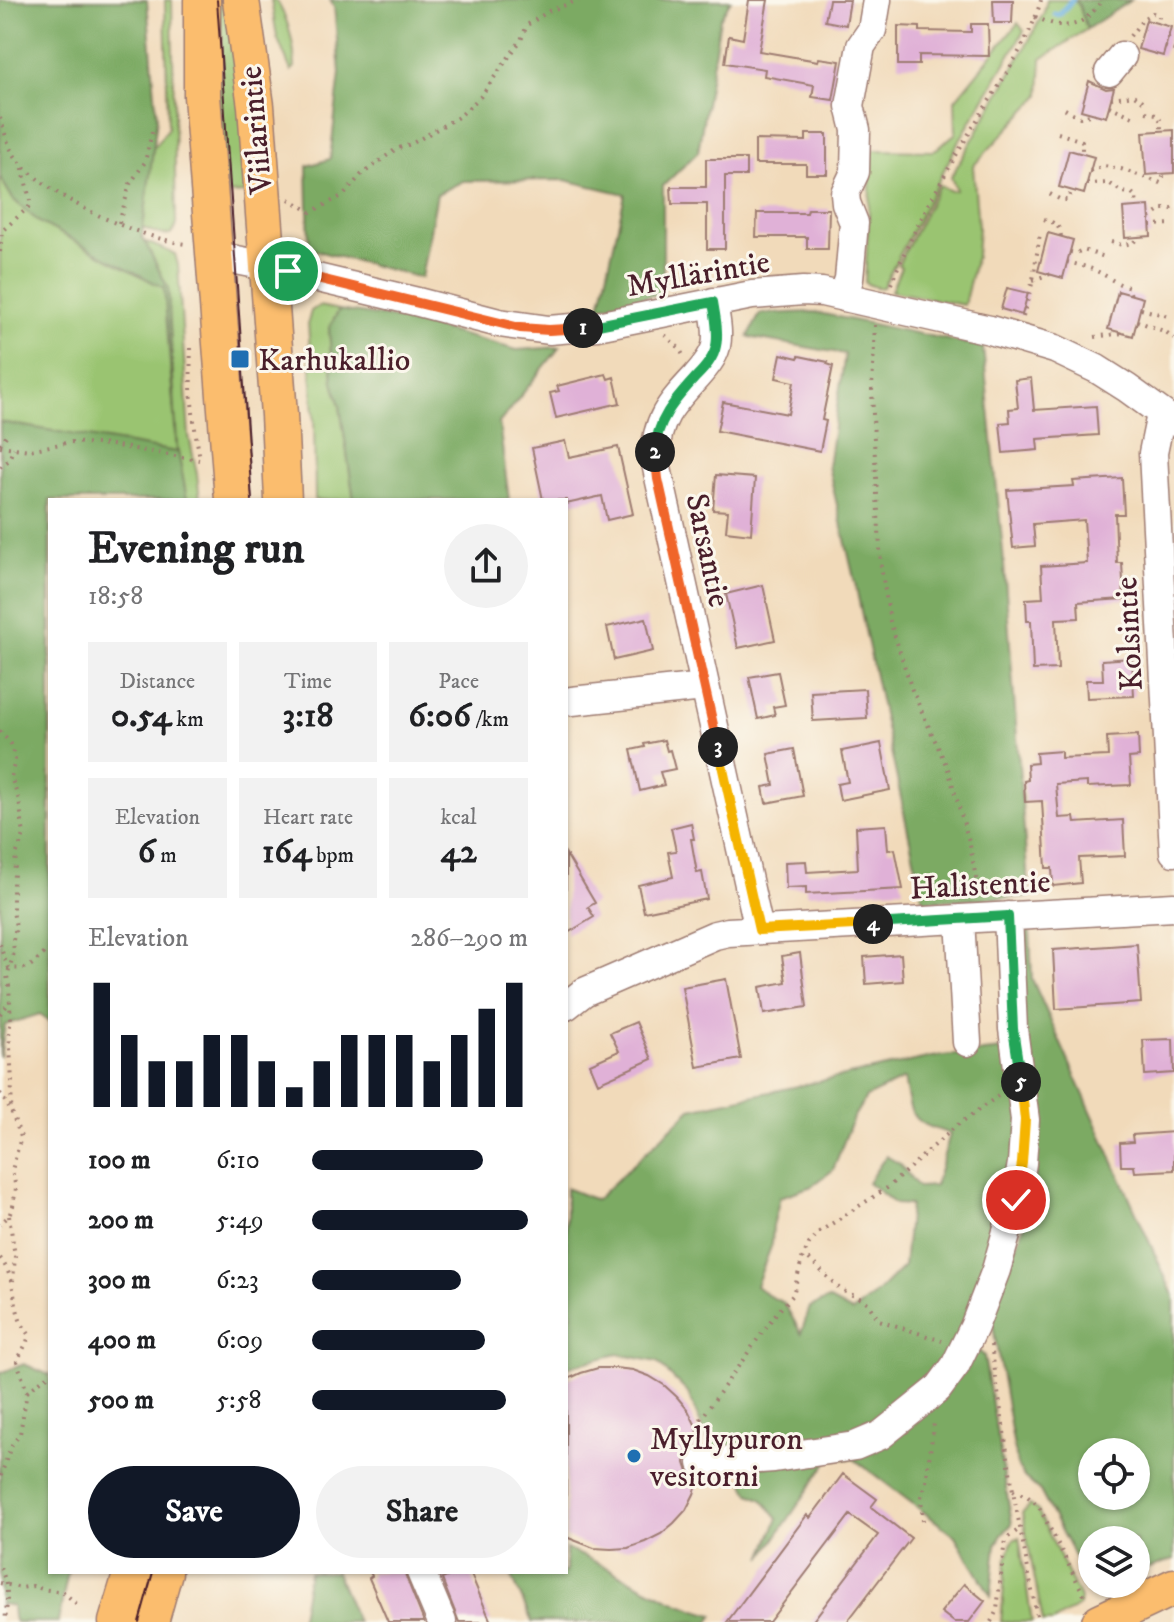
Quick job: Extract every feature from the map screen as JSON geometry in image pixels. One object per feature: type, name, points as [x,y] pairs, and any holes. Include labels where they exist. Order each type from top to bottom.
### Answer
[{"type":"main road","name":"Viilarintie","points":[[202,0],[202,96],[207,179],[201,250],[233,498]]},
{"type":"main road","name":"Viilarintie","points":[[241,0],[256,106],[283,498]]},
{"type":"main road","points":[[117,1622],[131,1574]]},
{"type":"main road","points":[[150,1622],[163,1574]]},
{"type":"main road","points":[[1095,1615],[1174,1587]]},
{"type":"street","points":[[843,297],[849,279],[854,223],[845,193],[855,172],[856,130],[850,106],[861,46],[872,30],[877,0]]},
{"type":"street","name":"Myllärintie","points":[[201,250],[499,323],[549,330],[597,326],[713,302],[780,292],[812,292],[843,297],[990,330],[1055,349],[1097,369],[1168,418]]},
{"type":"street","name":"Sarsantie","points":[[713,302],[717,345],[706,366],[668,410],[658,429],[655,459],[759,930]]},
{"type":"street","name":"Kolsintie","points":[[1168,418],[1153,453],[1174,852]]},
{"type":"street","points":[[572,701],[704,687]]},
{"type":"street","name":"Halistentie","points":[[568,1004],[584,992],[715,935],[1174,907]]},
{"type":"street","points":[[967,1042],[983,918]]},
{"type":"street","points":[[702,1463],[774,1458],[855,1446],[881,1435],[938,1389],[955,1366],[984,1303],[1008,1233],[1022,1163],[1025,1120],[1013,1029],[983,918]]},
{"type":"street","points":[[422,1574],[442,1622]]},
{"type":"path","points":[[282,196],[311,212],[344,195],[361,175],[396,149],[411,144],[460,116],[481,96],[521,40],[527,25],[549,11],[579,0]]},
{"type":"path","points":[[886,294],[939,185],[1028,34],[1041,0]]},
{"type":"path","points":[[1035,17],[1057,26],[1070,26],[1090,16],[1102,0]]},
{"type":"path","points":[[1146,103],[1114,75],[1125,44],[1144,18],[1153,13],[1159,16],[1158,24]]},
{"type":"path","points":[[1165,47],[1174,50]]},
{"type":"path","points":[[1109,106],[1138,119]]},
{"type":"path","points":[[1065,109],[1080,117],[1095,114]]},
{"type":"path","points":[[1146,112],[1156,114],[1161,121],[1161,131]]},
{"type":"path","points":[[0,118],[12,152],[30,174],[68,201],[166,242],[201,250]]},
{"type":"path","points":[[119,223],[130,184],[145,162],[153,128]]},
{"type":"path","points":[[1058,133],[1082,141],[1082,153]]},
{"type":"path","points":[[0,252],[2,231],[31,205],[21,163]]},
{"type":"path","points":[[1090,171],[1104,166],[1161,183],[1164,174]]},
{"type":"path","points":[[1087,184],[1109,183],[1122,192],[1132,193],[1136,197],[1137,207]]},
{"type":"path","points":[[1050,194],[1068,200],[1071,191]]},
{"type":"path","points":[[1150,218],[1163,209],[1172,209],[1174,214]]},
{"type":"path","points":[[1044,219],[1056,224],[1061,237]]},
{"type":"path","points":[[1150,225],[1174,224]]},
{"type":"path","points":[[1021,326],[1033,280],[1040,233]]},
{"type":"path","points":[[1111,242],[1122,245],[1133,243],[1138,237]]},
{"type":"path","points":[[1070,252],[1083,250],[1108,258]]},
{"type":"path","points":[[1067,262],[1090,268],[1128,287],[1131,295]]},
{"type":"path","points":[[1033,280],[1050,274]]},
{"type":"path","points":[[1141,309],[1172,317]]},
{"type":"path","points":[[876,318],[872,388],[874,440],[881,567],[890,621],[912,690],[956,794],[970,845],[983,918]]},
{"type":"path","points":[[1137,321],[1174,338]]},
{"type":"path","points":[[656,327],[679,348],[695,379]]},
{"type":"path","points":[[1095,337],[1122,333]]},
{"type":"path","points":[[6,436],[0,445],[29,450],[71,442],[111,445],[200,460]]},
{"type":"path","points":[[0,467],[8,461],[14,448]]},
{"type":"path","points":[[0,731],[11,744],[15,760],[11,777],[19,800],[24,835],[16,855],[13,884],[16,927],[14,953],[7,976],[11,1111]]},
{"type":"path","points":[[0,944],[9,968]]},
{"type":"path","points":[[9,968],[38,963],[48,951]]},
{"type":"path","points":[[0,1014],[10,1002]]},
{"type":"path","points":[[696,1426],[774,1316],[793,1295],[802,1259],[819,1232],[887,1188],[955,1127],[996,1098],[1020,1075]]},
{"type":"path","points":[[0,1093],[21,1137],[12,1170],[16,1188],[13,1206],[9,1216],[0,1224]]},
{"type":"path","points":[[9,1216],[15,1256],[13,1283]]},
{"type":"path","points":[[0,1258],[13,1283],[19,1318],[29,1334],[17,1361],[27,1392],[20,1434],[11,1446],[0,1478]]},
{"type":"path","points":[[809,1259],[841,1290],[866,1301],[879,1320],[964,1348]]},
{"type":"path","points":[[984,1303],[1013,1491],[1038,1622]]},
{"type":"path","points":[[27,1392],[48,1376]]},
{"type":"path","points":[[923,1521],[921,1497],[926,1482],[938,1389]]},
{"type":"path","points":[[1013,1491],[1027,1496],[1038,1505],[1095,1615]]},
{"type":"path","points":[[991,1622],[997,1610],[1007,1538],[1021,1528]]},
{"type":"path","points":[[0,1568],[8,1603],[5,1622]]},
{"type":"path","points":[[3,1584],[63,1592],[77,1604]]},
{"type":"green space","points":[[0,0],[147,0],[157,118],[142,236],[168,288],[177,446],[187,498],[48,498],[48,1020],[40,1014],[5,1025],[0,1057],[0,422],[177,452],[164,288],[39,222],[13,199],[0,177]]},
{"type":"green space","points":[[165,0],[172,0],[176,224],[168,235],[143,228],[153,149],[168,128]]},
{"type":"green space","points":[[211,0],[234,0],[247,193],[226,194]]},
{"type":"green space","points":[[271,0],[276,0],[290,32],[295,67],[291,71],[277,37]]},
{"type":"green space","points":[[330,0],[731,0],[720,19],[698,152],[663,186],[663,293],[600,307],[625,194],[565,180],[463,181],[437,194],[421,278],[309,249],[307,166],[330,159],[340,73],[334,6]]},
{"type":"green space","points":[[1047,0],[1074,0],[1079,5],[1087,29],[1042,59],[1040,95],[973,166],[978,227],[976,256],[964,305],[891,291],[901,267],[898,265],[939,185],[956,190],[951,177],[1025,48]]},
{"type":"green space","points":[[1074,0],[1131,0],[1087,29],[1079,5]]},
{"type":"green space","points":[[1018,23],[1024,31],[958,143],[883,287],[865,283],[872,150],[934,151],[956,133],[955,100]]},
{"type":"green space","points":[[0,177],[13,199],[39,222],[165,288],[174,409],[168,288],[144,241],[175,254],[189,436],[200,498],[187,498],[178,451],[0,422]]},
{"type":"green space","points":[[319,306],[339,310],[329,328],[333,382],[340,406],[354,498],[315,498],[308,322],[311,311]]},
{"type":"green space","points":[[339,310],[407,320],[517,350],[560,347],[499,423],[509,498],[354,498],[340,406],[333,382],[329,328]]},
{"type":"green space","points":[[814,312],[983,347],[1003,551],[1029,897],[923,901],[828,466],[845,354],[748,337],[760,314]]},
{"type":"green space","points":[[1015,932],[1030,932],[1032,979],[1174,1297],[1174,1559],[1150,1568],[1150,1526],[1078,1526],[1078,1563],[1040,1491],[1024,1477],[1017,1465],[991,1314],[1031,1208],[1036,1169],[1035,1144],[980,1296],[946,1356],[919,1392],[892,1414],[840,1440],[713,1454],[688,1393],[657,1362],[618,1354],[568,1366],[568,1316],[572,1315],[568,1302],[568,1189],[596,1200],[691,1109],[932,1057],[1003,1050]],"holes":[[[904,1079],[911,1111],[920,1122],[950,1134],[935,1186],[918,1187],[900,1164],[886,1156],[868,1182],[895,1204],[910,1205],[904,1266],[852,1312],[828,1299],[810,1307],[801,1333],[784,1303],[756,1286],[772,1244],[780,1197],[812,1186],[833,1170],[853,1118],[866,1097]]]},
{"type":"green space","points":[[978,1350],[984,1356],[1012,1524],[996,1545],[991,1596],[955,1536],[854,1459],[829,1459],[762,1558],[778,1518],[763,1500],[750,1494],[743,1481],[755,1467],[825,1457]]},
{"type":"green space","points":[[24,1364],[48,1375],[48,1574],[68,1574],[58,1622],[16,1622],[12,1606],[0,1606],[0,1373]]},
{"type":"green space","points":[[1029,1505],[1038,1511],[1080,1598],[1079,1606],[1053,1622],[1043,1622],[1022,1513]]},
{"type":"green space","points":[[1019,1537],[1032,1622],[1001,1622],[1006,1562],[1012,1541]]},
{"type":"green space","points":[[568,1550],[676,1602],[714,1615],[709,1622],[532,1622],[511,1574],[568,1574]]},
{"type":"green space","points":[[309,1574],[337,1574],[357,1622],[297,1622],[301,1616]]},
{"type":"building","points":[[749,0],[768,0],[759,51],[818,61],[819,58],[840,61],[833,100],[812,97],[814,85],[764,76],[765,69],[725,63],[729,36],[743,39]]},
{"type":"building","points":[[829,0],[850,0],[846,25],[825,21]]},
{"type":"building","points":[[993,0],[1013,0],[1012,23],[994,23]]},
{"type":"building","points":[[1146,20],[1171,27],[1163,56],[1138,49]]},
{"type":"building","points":[[971,24],[988,24],[989,56],[919,55],[919,65],[898,65],[898,26],[920,27],[920,31],[971,32]]},
{"type":"building","points":[[1089,81],[1106,89],[1114,88],[1106,117],[1081,110]]},
{"type":"building","points":[[1174,130],[1174,173],[1146,175],[1143,132]]},
{"type":"building","points":[[806,134],[827,134],[827,174],[806,174],[806,164],[755,164],[755,140],[806,141]]},
{"type":"building","points":[[1069,150],[1094,157],[1084,194],[1059,187]]},
{"type":"building","points":[[706,159],[746,159],[746,176],[725,176],[725,249],[707,249],[707,204],[672,204],[671,187],[706,187]]},
{"type":"building","points":[[1149,206],[1151,236],[1125,238],[1123,208]]},
{"type":"building","points":[[808,209],[829,209],[828,249],[807,249],[807,237],[756,237],[757,213],[807,213]]},
{"type":"building","points":[[1048,233],[1073,240],[1063,278],[1038,271]]},
{"type":"building","points":[[1007,288],[1028,293],[1022,315],[1001,309]]},
{"type":"building","points":[[1118,291],[1143,298],[1133,336],[1108,329]]},
{"type":"building","points":[[781,354],[828,362],[833,366],[822,420],[826,421],[820,451],[717,431],[723,402],[788,414],[794,382],[776,378]]},
{"type":"building","points":[[606,374],[608,379],[614,377],[620,403],[556,418],[550,393],[559,391],[557,386]]},
{"type":"building","points":[[1031,378],[1034,410],[1096,406],[1098,435],[1037,439],[1038,450],[1003,453],[1000,423],[1010,422],[1009,409],[1018,408],[1015,380]]},
{"type":"building","points":[[565,441],[569,457],[618,447],[633,514],[607,520],[602,496],[568,504],[568,498],[543,498],[532,448]]},
{"type":"building","points":[[716,475],[755,478],[751,534],[726,531],[728,511],[713,510]]},
{"type":"building","points":[[1122,478],[1124,514],[1115,514],[1117,563],[1122,563],[1124,599],[1078,602],[1079,618],[1056,619],[1058,669],[1033,670],[1031,621],[1027,621],[1026,599],[1043,598],[1041,566],[1087,563],[1084,520],[1033,524],[1035,546],[1013,548],[1007,490],[1074,486],[1073,481]]},
{"type":"building","points":[[763,585],[775,640],[738,648],[726,594]]},
{"type":"building","points":[[646,618],[653,651],[614,660],[607,627]]},
{"type":"building","points":[[1132,658],[1134,696],[1087,698],[1086,680],[1103,680],[1102,660]]},
{"type":"building","points":[[778,672],[785,705],[773,707],[775,715],[758,719],[749,677]]},
{"type":"building","points":[[865,689],[867,718],[813,721],[811,692]]},
{"type":"building","points":[[1138,735],[1139,757],[1129,758],[1131,785],[1087,787],[1087,782],[1056,784],[1059,818],[1074,817],[1075,823],[1123,820],[1125,856],[1079,858],[1081,883],[1053,886],[1052,868],[1046,868],[1042,801],[1025,802],[1027,764],[1037,763],[1036,753],[1061,751],[1061,758],[1108,756],[1107,737]]},
{"type":"building","points":[[664,740],[675,769],[660,772],[664,785],[640,791],[631,750]]},
{"type":"building","points":[[881,743],[890,790],[840,800],[837,784],[848,782],[842,751]]},
{"type":"building","points":[[794,749],[803,796],[766,803],[763,787],[774,785],[768,754]]},
{"type":"building","points":[[691,823],[697,873],[702,872],[707,899],[644,912],[638,885],[673,877],[668,852],[676,851],[671,828]]},
{"type":"building","points":[[886,825],[888,850],[895,849],[903,889],[806,894],[806,887],[786,888],[785,862],[806,861],[807,872],[858,869],[856,827]]},
{"type":"building","points":[[568,857],[595,903],[588,907],[594,917],[568,933]]},
{"type":"building","points":[[1137,944],[1141,1003],[1056,1009],[1053,950]]},
{"type":"building","points":[[800,953],[807,1007],[764,1014],[760,987],[786,982],[782,956]]},
{"type":"building","points":[[901,954],[903,981],[866,984],[864,957]]},
{"type":"building","points":[[726,979],[741,1059],[697,1067],[682,987]]},
{"type":"building","points":[[636,1022],[652,1059],[598,1083],[590,1064],[619,1051],[610,1033]]},
{"type":"building","points":[[1173,1039],[1174,1073],[1145,1075],[1143,1040]]},
{"type":"building","points":[[1174,1132],[1174,1170],[1135,1172],[1134,1166],[1121,1166],[1120,1143],[1133,1142],[1132,1135]]},
{"type":"building","name":"Myllypuron vesitorni","points":[[598,1368],[615,1368],[649,1376],[664,1385],[688,1410],[701,1443],[686,1456],[688,1472],[699,1479],[686,1510],[661,1534],[628,1548],[594,1548],[568,1538],[568,1379]]},
{"type":"building","points":[[843,1474],[877,1499],[871,1507],[911,1538],[847,1622],[812,1622],[878,1535],[850,1515],[769,1622],[727,1622],[807,1515],[810,1518]]},
{"type":"building","points":[[405,1574],[424,1622],[388,1622],[369,1578]]},
{"type":"building","points":[[453,1574],[471,1574],[491,1622],[459,1622],[442,1579]]},
{"type":"building","points":[[964,1584],[985,1601],[969,1622],[954,1622],[941,1612]]},
{"type":"waterway","points":[[1055,14],[1060,14],[1072,0]]},
{"type":"tram line","points":[[217,0],[252,498]]},
{"type":"tram line","points":[[139,1622],[152,1574]]},
{"type":"place","name":"Karhukallio","points":[[240,359]]},
{"type":"place","name":"Myllypuron vesitorni","points":[[634,1456]]},
{"type":"route","points":[[288,271],[520,328],[549,330],[597,326],[713,302],[717,345],[706,366],[668,410],[658,429],[655,459],[759,930],[1008,916],[1013,1029],[1025,1120],[1016,1200]]}]
